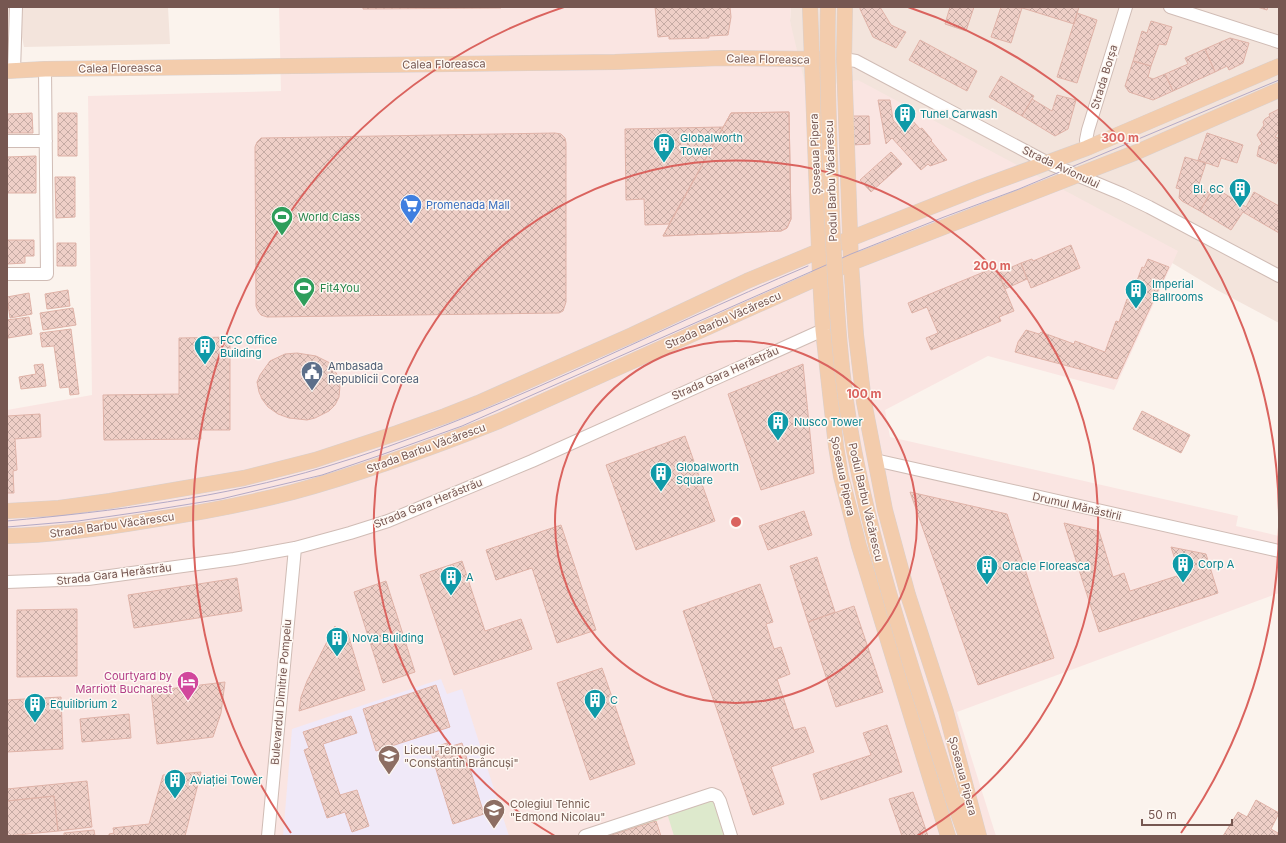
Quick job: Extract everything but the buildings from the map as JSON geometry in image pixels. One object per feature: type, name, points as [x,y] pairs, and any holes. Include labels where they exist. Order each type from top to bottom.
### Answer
[{"type":"main road","name":"Șoseaua Pipera","points":[[810,7],[823,330],[836,446],[858,546],[948,836]]},
{"type":"main road","name":"Podul Barbu Văcărescu","points":[[828,7],[827,36],[837,321],[842,372],[851,434],[866,511],[879,561],[952,796]]},
{"type":"main road","name":"Șoseaua Pipera","points":[[845,7],[844,59],[851,263],[857,343],[864,402],[874,460],[885,510],[906,588],[946,712],[979,836]]},
{"type":"main road","name":"Calea Floreasca","points":[[11,71],[45,69],[615,62],[721,58],[844,59]]},
{"type":"main road","points":[[7,511],[59,508],[110,501],[244,478],[298,465],[356,447],[445,416],[632,335],[747,281],[819,250],[1087,148],[1279,66]]},
{"type":"main road","name":"Strada Barbu Văcărescu","points":[[7,536],[103,528],[199,512],[293,492],[372,468],[446,442],[498,421],[820,276],[1137,152],[1279,90]]},
{"type":"main road","name":"Șoseaua Pipera","points":[[952,796],[961,836]]},
{"type":"main road","name":"Șoseaua Pipera","points":[[952,796],[966,836]]},
{"type":"street","points":[[11,71],[16,7]]},
{"type":"street","name":"Strada Borșa","points":[[1087,148],[1088,130],[1126,7]]},
{"type":"street","points":[[1170,7],[1279,42]]},
{"type":"street","name":"Strada Avionului","points":[[844,59],[856,61],[862,64],[1048,163],[1149,207],[1279,276]]},
{"type":"street","points":[[7,274],[47,274],[45,69]]},
{"type":"street","points":[[7,141],[46,141]]},
{"type":"street","name":"Strada Gara Herăstrău","points":[[7,582],[88,578],[234,559],[322,542],[373,526],[459,492],[532,461],[823,330]]},
{"type":"street","name":"Drumul Mănăstirii","points":[[874,460],[1279,551]]},
{"type":"street","name":"Bulevardul Dimitrie Pompeiu","points":[[268,836],[295,548]]},
{"type":"street","points":[[585,836],[712,794],[717,796],[720,801],[732,836]]},
{"type":"shaded area","points":[[7,7],[168,7],[170,44],[24,47],[21,32],[7,33]]},
{"type":"shaded area","points":[[279,7],[791,7],[790,21],[806,88],[858,80],[1178,251],[1114,390],[988,356],[885,410],[890,437],[1238,516],[1236,526],[1279,536],[1279,593],[957,712],[996,836],[7,836],[7,410],[92,395],[88,96],[281,91]]},
{"type":"shaded area","points":[[791,7],[1279,7],[1279,323],[1217,290],[1144,246],[814,311],[790,21]]},
{"type":"shaded area","name":"Liceul Tehnologic \"Constantin Brâncuși\"","points":[[441,679],[447,694],[462,689],[509,836],[283,836],[292,729]]},
{"type":"green space","points":[[713,797],[729,836],[674,836],[667,813]]},
{"type":"green space","points":[[661,813],[663,818],[656,821],[608,836],[594,836]]},
{"type":"tram line","points":[[7,527],[78,521],[221,499],[322,475],[378,456],[462,426],[851,254],[1019,189],[1279,80]]},
{"type":"tram line","points":[[7,521],[87,513],[168,502],[247,487],[325,467],[387,447],[449,424],[570,373],[808,266]]},
{"type":"place","name":"Tunel Carwash","points":[[905,134]]},
{"type":"place","name":"Globalworth Tower","points":[[664,164]]},
{"type":"place","name":"Bl. 6C","points":[[1240,208]]},
{"type":"place","name":"Promenada Mall","points":[[411,224]]},
{"type":"place","name":"World Class","points":[[282,236]]},
{"type":"place","name":"Fit4You","points":[[304,308]]},
{"type":"place","name":"Imperial Ballrooms","points":[[1136,310]]},
{"type":"place","name":"FCC Office Building","points":[[205,366]]},
{"type":"place","name":"Ambasada Republicii Coreea","points":[[312,392]]},
{"type":"place","name":"Nusco Tower","points":[[778,442]]},
{"type":"place","name":"Globalworth Square","points":[[661,492]]},
{"type":"place","name":"Corp A","points":[[1183,584]]},
{"type":"place","name":"Oracle Floreasca","points":[[987,586]]},
{"type":"place","name":"A","points":[[451,596]]},
{"type":"place","name":"Nova Building","points":[[337,658]]},
{"type":"place","name":"Courtyard by Marriott Bucharest","points":[[188,702]]},
{"type":"place","name":"C","points":[[595,720]]},
{"type":"place","name":"Equilibrium 2","points":[[35,724]]},
{"type":"place","name":"Liceul Tehnologic \"Constantin Brâncuși\"","points":[[389,776]]},
{"type":"place","name":"Aviației Tower","points":[[175,800]]},
{"type":"place","name":"Colegiul Tehnic \"Edmond Nicolau\"","points":[[494,830]]}]
